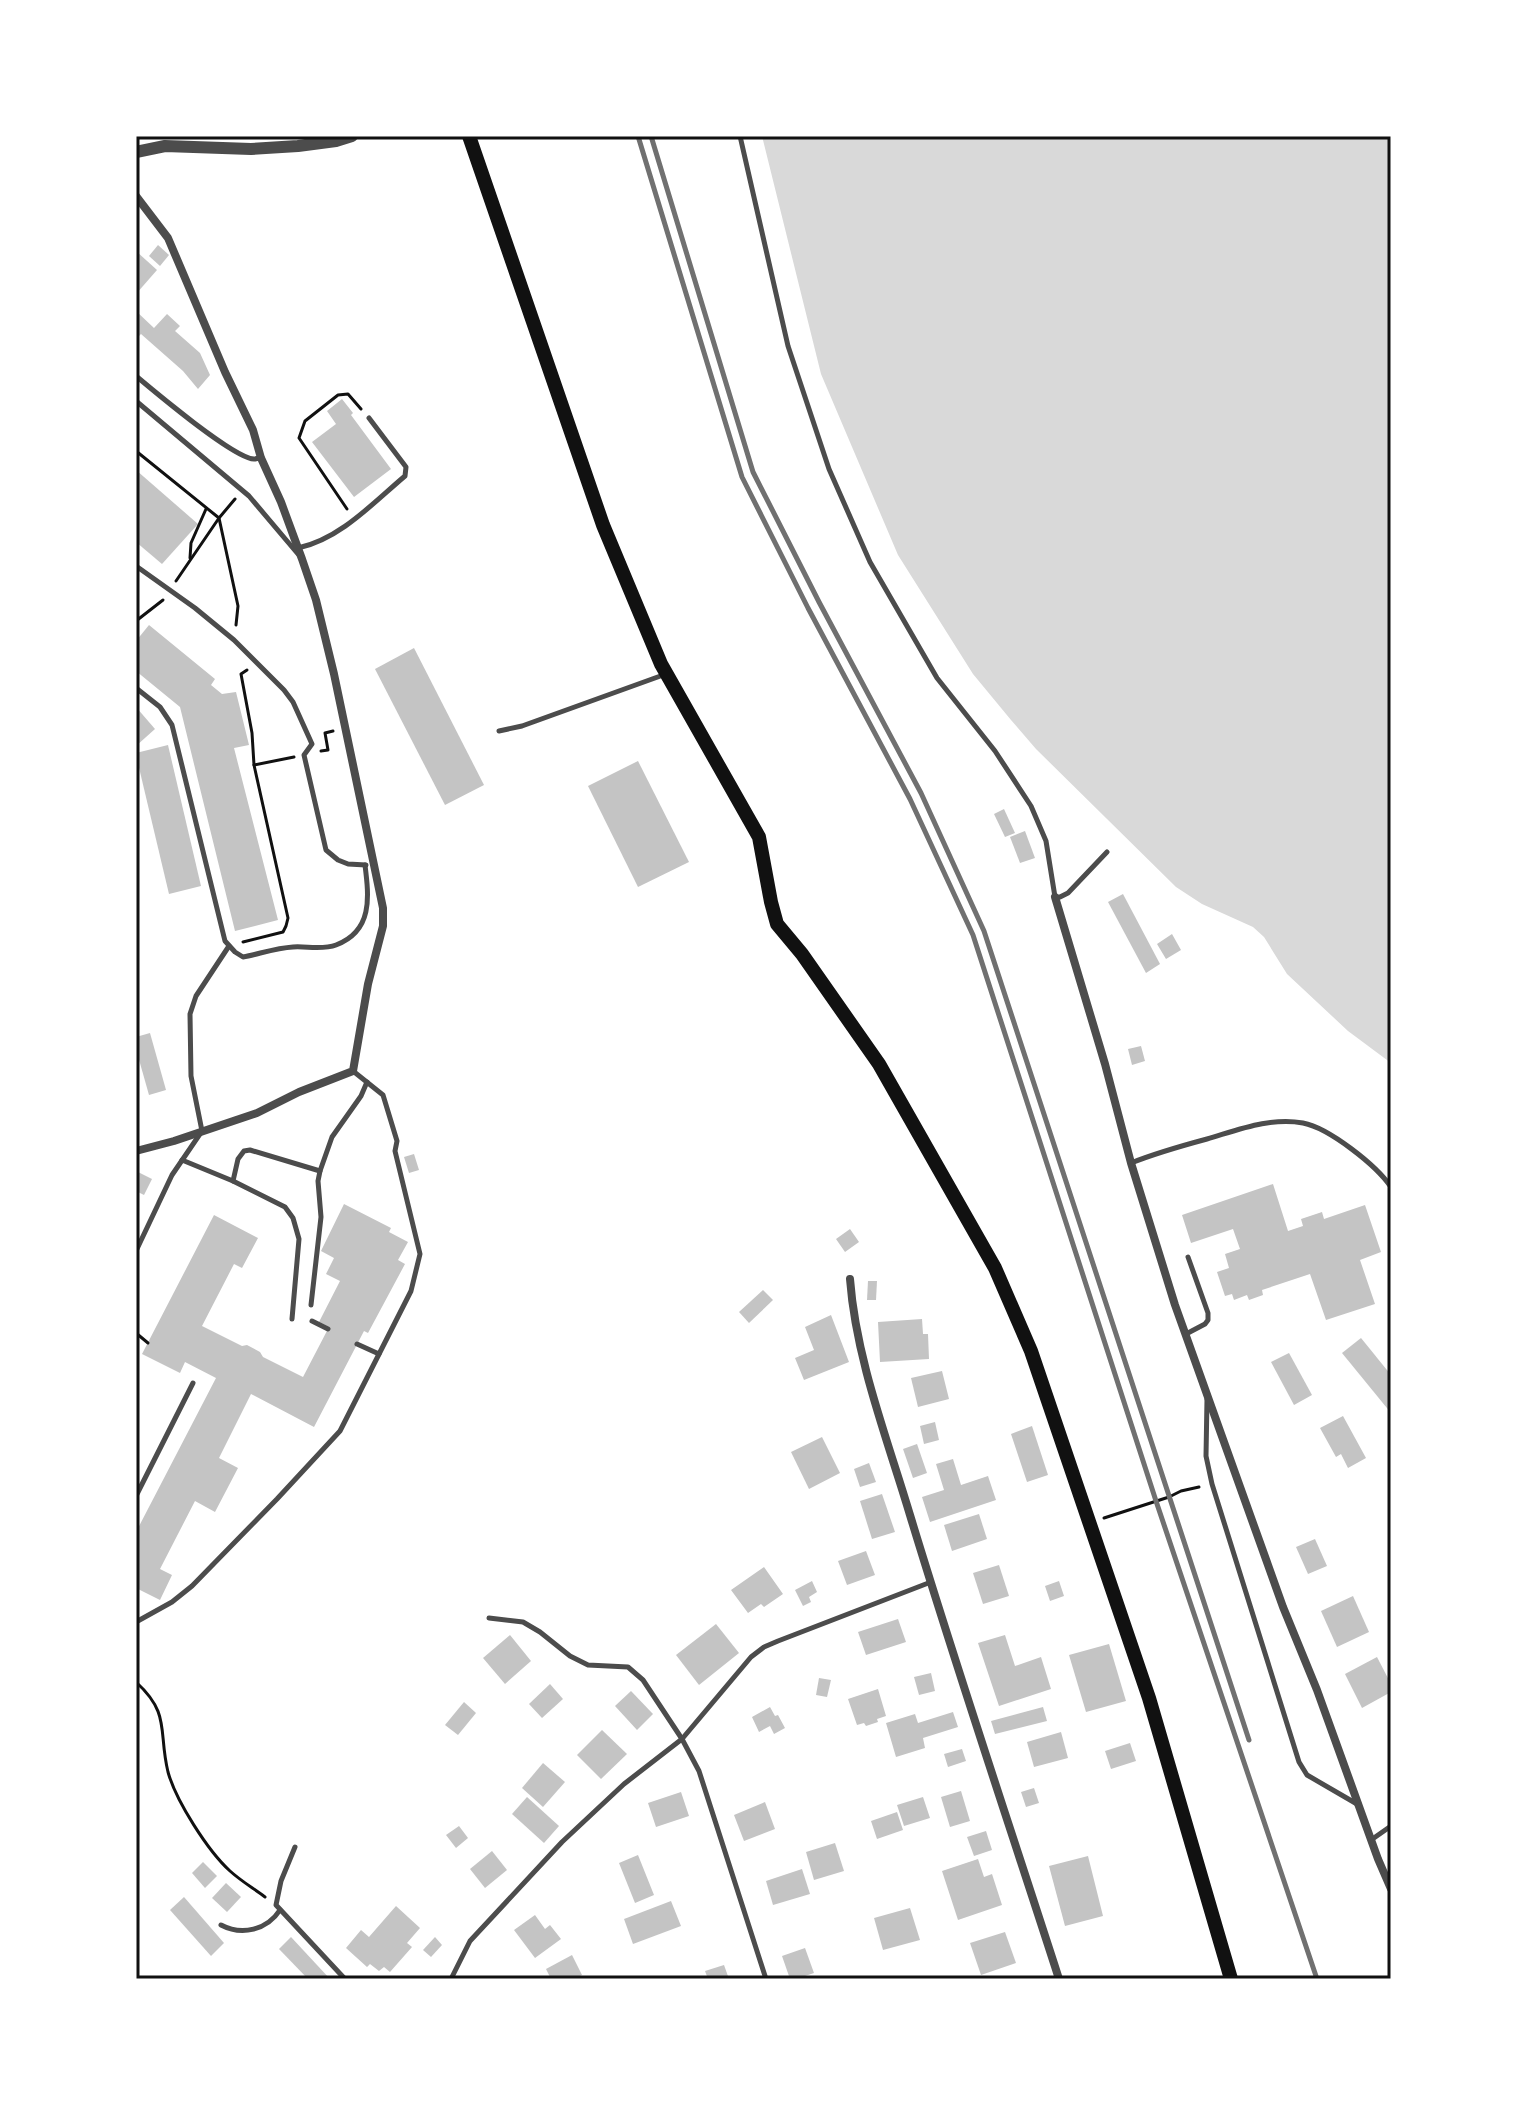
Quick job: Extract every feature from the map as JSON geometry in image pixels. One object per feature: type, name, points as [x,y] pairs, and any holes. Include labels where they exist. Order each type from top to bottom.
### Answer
[{"type":"main road","points":[[469,136],[603,525],[667,674],[759,837],[777,924],[802,954],[879,1064],[995,1268],[1031,1351],[1149,1698],[1231,1979]]},
{"type":"street","points":[[136,152],[165,146],[251,149],[298,146],[352,136]]},
{"type":"street","points":[[136,196],[168,238],[253,430],[261,458],[302,559],[316,600],[334,674],[383,908],[383,926],[368,984],[353,1071],[299,1092],[257,1113],[136,1151]]},
{"type":"street","points":[[1055,897],[1175,1305],[1283,1607],[1391,1889]]},
{"type":"street","points":[[850,1279],[852,1308],[868,1375],[1059,1979]]},
{"type":"lane","points":[[740,136],[788,346],[829,469],[870,562],[937,678],[995,751],[1031,806],[1046,841],[1055,897],[1068,893],[1107,852]]},
{"type":"lane","points":[[136,376],[239,453],[261,458]]},
{"type":"lane","points":[[136,401],[243,490],[302,559]]},
{"type":"lane","points":[[297,548],[314,545],[354,519],[405,476],[406,467],[369,418]]},
{"type":"lane","points":[[136,566],[234,640],[293,702],[312,744],[304,755],[326,850],[348,864],[375,864]]},
{"type":"lane","points":[[499,731],[522,726],[667,674]]},
{"type":"lane","points":[[136,688],[168,715],[172,725],[225,941],[243,957],[291,947],[335,945],[355,933],[366,919],[368,889],[365,865]]},
{"type":"lane","points":[[136,1251],[172,1175],[202,1131],[191,1076],[190,1014],[196,996],[229,946]]},
{"type":"lane","points":[[136,1622],[172,1602],[192,1586],[340,1431],[411,1291],[420,1254],[395,1151],[397,1141],[383,1095],[353,1071]]},
{"type":"lane","points":[[311,1305],[318,1262],[320,1171],[332,1137],[361,1096],[367,1082]]},
{"type":"lane","points":[[1131,1163],[1265,1123],[1305,1123],[1347,1147],[1382,1174],[1391,1187]]},
{"type":"lane","points":[[233,1181],[238,1159],[244,1151],[250,1150],[320,1171]]},
{"type":"lane","points":[[182,1160],[285,1207],[293,1218],[299,1239],[292,1319]]},
{"type":"lane","points":[[1186,1334],[1208,1320],[1188,1257]]},
{"type":"lane","points":[[312,1321],[328,1329]]},
{"type":"lane","points":[[357,1344],[379,1354]]},
{"type":"lane","points":[[136,1496],[193,1383]]},
{"type":"lane","points":[[1207,1398],[1206,1456],[1212,1484],[1301,1767],[1307,1775],[1359,1805]]},
{"type":"lane","points":[[451,1979],[470,1941],[562,1842],[624,1784],[682,1739],[751,1657],[764,1647],[931,1582]]},
{"type":"lane","points":[[489,1618],[523,1622],[570,1656],[588,1665],[628,1667],[643,1680],[699,1771],[766,1979]]},
{"type":"lane","points":[[1371,1840],[1391,1826]]},
{"type":"lane","points":[[221,1925],[244,1931],[273,1920],[284,1873],[295,1847]]},
{"type":"lane","points":[[278,1907],[345,1979]]},
{"type":"path","points":[[354,519],[299,438],[305,421],[338,395],[348,394],[369,418]]},
{"type":"path","points":[[136,451],[219,518],[238,606],[234,640]]},
{"type":"path","points":[[136,621],[161,603],[219,518],[243,490]]},
{"type":"path","points":[[190,561],[191,543],[206,509]]},
{"type":"path","points":[[229,946],[283,932],[288,918],[254,765],[252,733],[241,674],[257,663]]},
{"type":"path","points":[[254,765],[304,755]]},
{"type":"path","points":[[136,1333],[148,1343]]},
{"type":"path","points":[[1115,1514],[1181,1491],[1212,1484]]},
{"type":"path","points":[[136,1682],[151,1696],[160,1714],[169,1772],[189,1815],[229,1870],[278,1907]]},
{"type":"shaded area","points":[[762,136],[1391,136],[1391,1063],[1348,1031],[1287,974],[1264,937],[1253,927],[1202,904],[1176,887],[1036,749],[973,674],[898,555],[821,374]]},
{"type":"building","points":[[158,245],[169,255],[160,266],[149,256]]},
{"type":"building","points":[[136,251],[157,270],[136,294]]},
{"type":"building","points":[[136,311],[154,328],[167,314],[180,326],[175,331],[200,353],[210,375],[198,389],[183,371],[141,334],[136,335]]},
{"type":"building","points":[[342,399],[391,469],[354,497],[312,442],[336,424],[327,411]]},
{"type":"building","points":[[136,470],[198,524],[162,564],[136,542]]},
{"type":"building","points":[[149,625],[215,679],[211,685],[222,694],[236,692],[249,745],[234,748],[278,920],[235,931],[180,707],[136,671],[136,641]]},
{"type":"building","points":[[414,648],[484,785],[445,805],[375,669]]},
{"type":"building","points":[[136,707],[155,729],[136,746]]},
{"type":"building","points":[[168,745],[201,886],[169,894],[136,755]]},
{"type":"building","points":[[638,761],[689,862],[638,887],[588,786]]},
{"type":"building","points":[[1004,809],[1015,833],[1005,837],[994,814]]},
{"type":"building","points":[[1025,831],[1035,858],[1020,863],[1010,837]]},
{"type":"building","points":[[1123,894],[1160,964],[1146,973],[1108,902]]},
{"type":"building","points":[[1172,934],[1181,950],[1166,959],[1157,944]]},
{"type":"building","points":[[150,1033],[166,1090],[149,1095],[136,1049],[136,1037]]},
{"type":"building","points":[[1141,1046],[1145,1061],[1132,1065],[1128,1049]]},
{"type":"building","points":[[414,1154],[419,1170],[409,1173],[404,1157]]},
{"type":"building","points":[[136,1171],[152,1179],[144,1195],[136,1191]]},
{"type":"building","points":[[1273,1184],[1288,1231],[1303,1226],[1301,1219],[1322,1212],[1324,1219],[1365,1205],[1381,1252],[1360,1260],[1375,1304],[1326,1320],[1310,1274],[1262,1290],[1263,1295],[1249,1300],[1247,1295],[1234,1300],[1232,1294],[1225,1296],[1217,1272],[1229,1268],[1225,1254],[1240,1249],[1233,1229],[1191,1243],[1182,1215]]},
{"type":"building","points":[[344,1204],[391,1228],[389,1232],[408,1242],[398,1260],[405,1264],[368,1333],[364,1331],[314,1427],[251,1394],[219,1458],[238,1468],[215,1512],[195,1501],[160,1569],[172,1575],[160,1600],[136,1588],[136,1532],[216,1378],[185,1362],[180,1373],[142,1354],[214,1215],[258,1238],[242,1268],[234,1264],[202,1326],[242,1346],[247,1345],[263,1357],[303,1377],[329,1327],[319,1322],[340,1281],[326,1274],[334,1258],[321,1251]]},
{"type":"building","points":[[850,1229],[859,1242],[845,1252],[836,1239]]},
{"type":"building","points":[[868,1281],[877,1281],[876,1300],[867,1300]]},
{"type":"building","points":[[763,1290],[773,1300],[749,1323],[739,1312]]},
{"type":"building","points":[[831,1315],[849,1362],[804,1380],[795,1358],[814,1350],[805,1327]]},
{"type":"building","points":[[922,1319],[923,1334],[928,1334],[929,1359],[880,1362],[878,1322]]},
{"type":"building","points":[[1361,1338],[1391,1375],[1391,1413],[1342,1353]]},
{"type":"building","points":[[1289,1353],[1312,1395],[1294,1405],[1271,1362]]},
{"type":"building","points":[[942,1371],[949,1399],[918,1407],[911,1378]]},
{"type":"building","points":[[1343,1416],[1366,1458],[1348,1468],[1341,1454],[1336,1457],[1320,1428]]},
{"type":"building","points":[[935,1422],[939,1440],[924,1444],[920,1426]]},
{"type":"building","points":[[1032,1426],[1048,1475],[1027,1482],[1011,1434]]},
{"type":"building","points":[[822,1437],[840,1473],[809,1489],[791,1452]]},
{"type":"building","points":[[917,1444],[927,1473],[913,1478],[903,1449]]},
{"type":"building","points":[[953,1459],[961,1485],[988,1476],[996,1500],[930,1522],[922,1497],[944,1490],[936,1464]]},
{"type":"building","points":[[869,1463],[876,1482],[860,1487],[854,1469]]},
{"type":"building","points":[[882,1494],[895,1532],[872,1539],[860,1501]]},
{"type":"building","points":[[979,1514],[987,1539],[952,1551],[944,1525]]},
{"type":"building","points":[[1315,1539],[1327,1566],[1308,1574],[1296,1547]]},
{"type":"building","points":[[866,1551],[875,1575],[847,1585],[838,1561]]},
{"type":"building","points":[[999,1565],[1009,1596],[983,1604],[973,1573]]},
{"type":"building","points":[[764,1567],[783,1594],[748,1613],[731,1590]]},
{"type":"building","points":[[812,1581],[817,1592],[809,1597],[811,1602],[803,1606],[795,1590]]},
{"type":"building","points":[[1059,1581],[1064,1596],[1050,1601],[1045,1586]]},
{"type":"building","points":[[1353,1596],[1369,1632],[1337,1647],[1321,1611]]},
{"type":"building","points":[[898,1619],[906,1642],[866,1655],[858,1632]]},
{"type":"building","points":[[716,1624],[739,1653],[699,1685],[676,1655]]},
{"type":"building","points":[[510,1635],[531,1661],[505,1684],[483,1658]]},
{"type":"building","points":[[1005,1635],[1015,1666],[1041,1657],[1051,1689],[999,1706],[978,1643]]},
{"type":"building","points":[[1109,1644],[1126,1701],[1086,1712],[1069,1655]]},
{"type":"building","points":[[1377,1657],[1391,1684],[1391,1692],[1362,1708],[1345,1674]]},
{"type":"building","points":[[931,1673],[935,1691],[919,1695],[914,1677]]},
{"type":"building","points":[[819,1678],[831,1680],[827,1697],[816,1695]]},
{"type":"building","points":[[550,1684],[563,1699],[542,1718],[529,1704]]},
{"type":"building","points":[[878,1689],[886,1716],[866,1726],[864,1723],[857,1725],[848,1699]]},
{"type":"building","points":[[631,1691],[653,1714],[637,1730],[615,1706]]},
{"type":"building","points":[[464,1702],[476,1713],[458,1735],[445,1725]]},
{"type":"building","points":[[770,1707],[785,1728],[774,1734],[770,1726],[759,1732],[752,1717]]},
{"type":"building","points":[[1043,1707],[1047,1721],[995,1734],[991,1721]]},
{"type":"building","points":[[953,1712],[958,1727],[923,1738],[925,1748],[896,1757],[886,1723],[915,1714],[918,1723]]},
{"type":"building","points":[[602,1730],[627,1754],[601,1779],[577,1755]]},
{"type":"building","points":[[1061,1732],[1068,1758],[1034,1767],[1027,1742]]},
{"type":"building","points":[[1130,1743],[1136,1761],[1111,1769],[1105,1751]]},
{"type":"building","points":[[962,1749],[966,1761],[948,1767],[944,1754]]},
{"type":"building","points":[[543,1763],[565,1782],[543,1807],[522,1788]]},
{"type":"building","points":[[1034,1788],[1039,1803],[1026,1807],[1021,1792]]},
{"type":"building","points":[[961,1791],[970,1821],[950,1827],[941,1797]]},
{"type":"building","points":[[681,1792],[689,1816],[656,1827],[648,1803]]},
{"type":"building","points":[[527,1797],[559,1826],[544,1843],[512,1814]]},
{"type":"building","points":[[923,1797],[930,1818],[904,1826],[897,1805]]},
{"type":"building","points":[[765,1802],[775,1829],[744,1841],[734,1815]]},
{"type":"building","points":[[897,1812],[903,1830],[877,1839],[871,1821]]},
{"type":"building","points":[[459,1826],[468,1838],[456,1848],[446,1835]]},
{"type":"building","points":[[986,1831],[992,1850],[974,1856],[967,1837]]},
{"type":"building","points":[[835,1843],[844,1871],[814,1880],[806,1852]]},
{"type":"building","points":[[492,1851],[507,1870],[485,1888],[470,1869]]},
{"type":"building","points":[[638,1855],[654,1895],[635,1903],[619,1863]]},
{"type":"building","points":[[1088,1856],[1103,1916],[1065,1926],[1049,1866]]},
{"type":"building","points":[[978,1859],[984,1877],[992,1874],[1002,1905],[958,1920],[942,1871]]},
{"type":"building","points":[[203,1862],[217,1876],[205,1888],[192,1873]]},
{"type":"building","points":[[802,1869],[810,1894],[773,1905],[766,1881]]},
{"type":"building","points":[[226,1883],[241,1897],[227,1912],[212,1898]]},
{"type":"building","points":[[184,1897],[224,1943],[211,1956],[170,1910]]},
{"type":"building","points":[[671,1901],[681,1926],[633,1944],[624,1919]]},
{"type":"building","points":[[396,1906],[420,1928],[407,1943],[412,1947],[390,1972],[384,1967],[379,1971],[370,1964],[367,1967],[346,1948],[361,1930],[369,1937]]},
{"type":"building","points":[[910,1908],[920,1940],[883,1950],[874,1918]]},
{"type":"building","points":[[535,1915],[545,1929],[550,1925],[561,1939],[535,1958],[514,1930]]},
{"type":"building","points":[[1005,1932],[1016,1963],[981,1975],[970,1943]]},
{"type":"building","points":[[291,1937],[330,1979],[308,1979],[279,1949]]},
{"type":"building","points":[[435,1937],[442,1945],[431,1957],[423,1950]]},
{"type":"building","points":[[805,1948],[814,1973],[790,1979],[782,1956]]},
{"type":"building","points":[[572,1955],[582,1975],[574,1979],[551,1979],[546,1969]]},
{"type":"building","points":[[724,1965],[729,1979],[708,1979],[705,1971]]},
{"type":"railway","points":[[638,136],[742,477],[910,799],[973,935],[1156,1501],[1317,1979]]},
{"type":"railway","points":[[651,136],[753,472],[921,793],[984,931],[1249,1740]]}]
